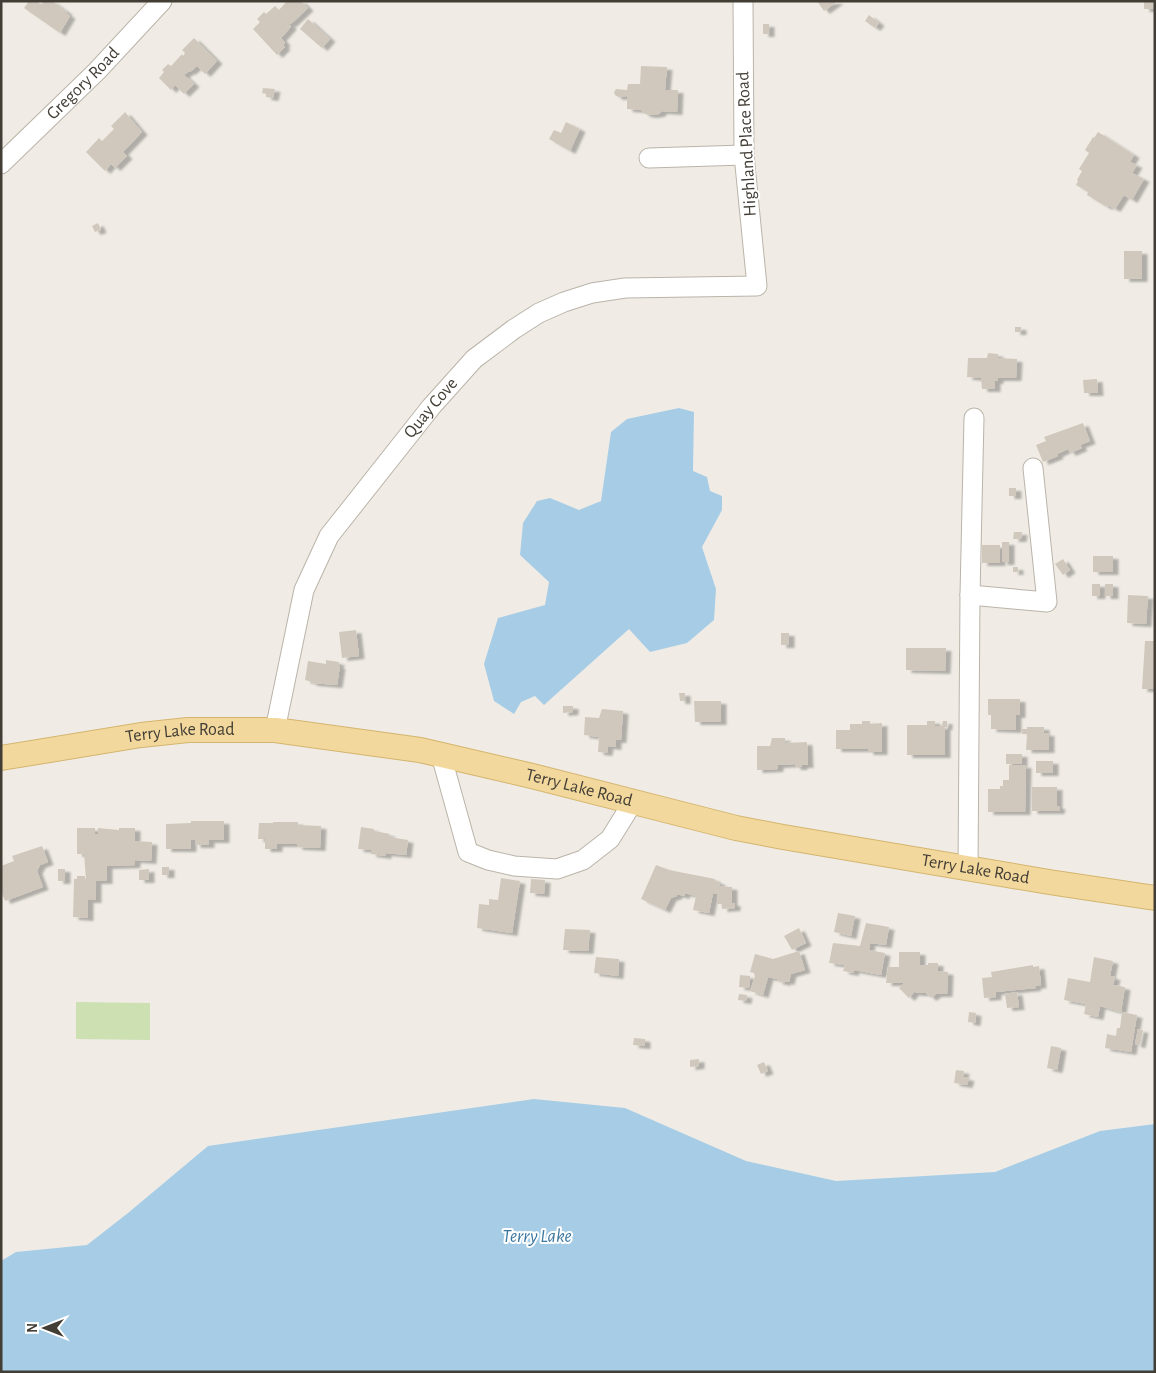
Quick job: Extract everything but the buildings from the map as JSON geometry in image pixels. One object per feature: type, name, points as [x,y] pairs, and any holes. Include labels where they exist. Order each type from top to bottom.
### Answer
[{"type":"main road","name":"Terry Lake Road","points":[[1,758],[141,735],[188,730],[275,730],[420,750],[736,828],[968,869],[1155,898]]},
{"type":"street","name":"Gregory Road","points":[[1,164],[97,71],[162,1]]},
{"type":"street","name":"Highland Place Road","points":[[743,1],[744,155],[757,286]]},
{"type":"street","points":[[649,158],[744,155]]},
{"type":"street","name":"Quay Cove","points":[[275,730],[304,590],[329,536],[431,407],[474,359],[539,313],[564,302],[592,294],[625,288],[757,286]]},
{"type":"street","points":[[968,869],[970,595],[974,418]]},
{"type":"street","points":[[970,595],[1047,602],[1033,468]]},
{"type":"street","points":[[441,755],[468,852],[488,860],[514,866],[557,870],[583,860],[610,839],[633,802]]},
{"type":"green space","points":[[76,1002],[150,1003],[150,1040],[76,1039]]},
{"type":"water","points":[[679,408],[694,412],[693,471],[707,477],[710,491],[722,496],[722,510],[702,547],[716,589],[714,620],[687,643],[650,652],[629,629],[544,705],[535,696],[521,702],[514,714],[494,701],[484,664],[498,618],[545,605],[549,582],[520,555],[523,523],[537,501],[550,498],[579,510],[601,501],[611,432],[627,419]]},
{"type":"water","name":"Terry Lake","points":[[534,1099],[625,1108],[746,1161],[836,1181],[995,1172],[1100,1131],[1155,1124],[1155,1372],[1,1372],[1,1261],[16,1252],[87,1245],[208,1146]]}]
